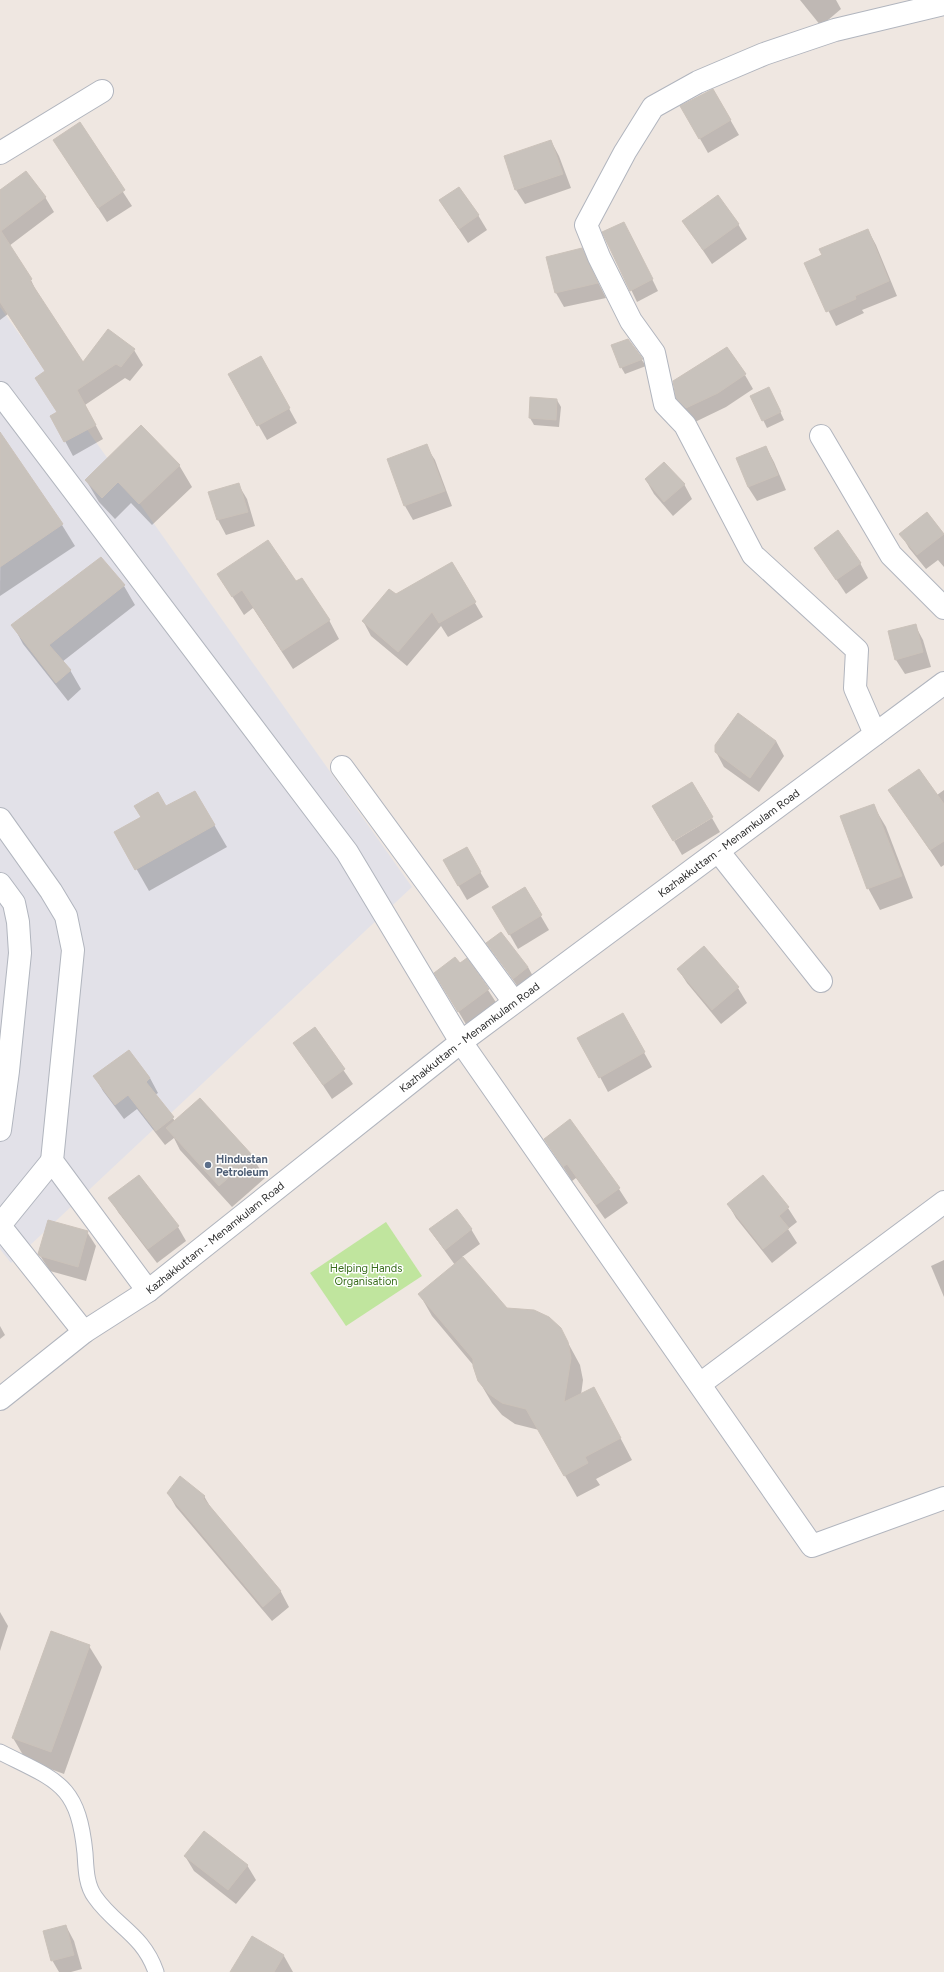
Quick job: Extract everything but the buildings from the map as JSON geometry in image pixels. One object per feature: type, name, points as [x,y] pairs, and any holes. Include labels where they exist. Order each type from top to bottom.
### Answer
[{"type":"street","points":[[875,734],[855,688],[857,650],[753,555],[685,425],[665,404],[654,353],[631,321],[599,257],[586,225],[625,152],[653,107],[698,82],[764,54],[835,30],[944,4]]},
{"type":"street","points":[[0,153],[102,91]]},
{"type":"street","points":[[0,394],[347,852],[461,1042],[812,1546],[944,1498]]},
{"type":"street","points":[[821,436],[891,555],[944,608]]},
{"type":"street","name":"Kazhakkuttam - Menamkulam Road","points":[[0,1399],[84,1332],[148,1291],[461,1042],[944,683]]},
{"type":"street","points":[[342,767],[514,1002]]},
{"type":"street","points":[[0,819],[51,891],[66,916],[73,950],[52,1161],[0,1226],[84,1332]]},
{"type":"street","points":[[718,851],[821,981]]},
{"type":"street","points":[[0,884],[14,903],[18,922],[20,953],[8,1071],[0,1130]]},
{"type":"street","points":[[52,1161],[148,1291]]},
{"type":"street","points":[[700,1384],[943,1205]]},
{"type":"lane","points":[[0,1752],[51,1778],[60,1784],[70,1796],[82,1827],[89,1886],[94,1897],[135,1936],[145,1950],[156,1972]]},
{"type":"shaded area","points":[[0,307],[412,887],[11,1263],[0,1249]]},
{"type":"green space","name":"Helping Hands Organisation","points":[[386,1222],[422,1276],[346,1326],[310,1273]]},
{"type":"place","name":"Hindustan Petroleum","points":[[208,1165]]}]
